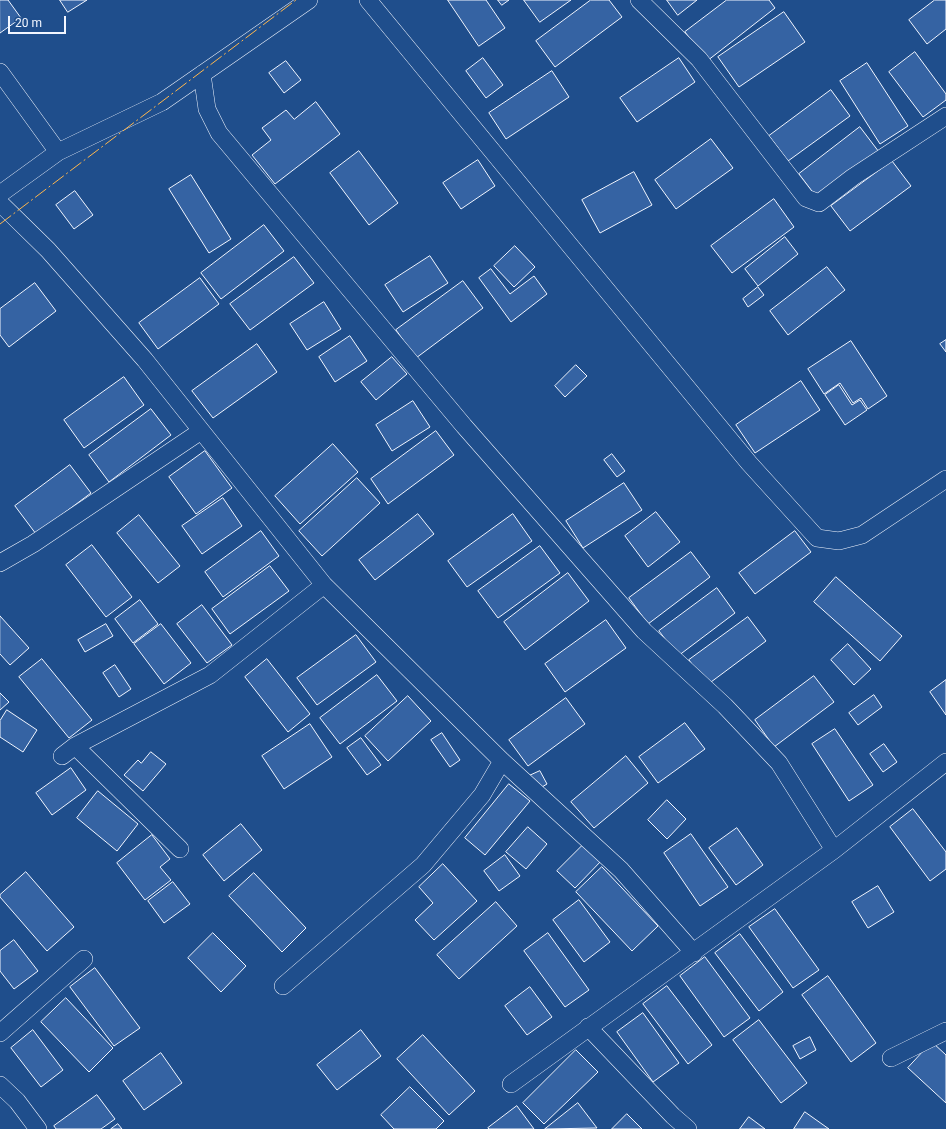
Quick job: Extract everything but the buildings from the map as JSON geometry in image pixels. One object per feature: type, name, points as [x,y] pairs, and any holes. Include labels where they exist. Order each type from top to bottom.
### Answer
[{"type":"street","points":[[0,194],[58,152],[162,102],[309,0]]},
{"type":"street","points":[[368,0],[749,463],[817,538],[839,541],[862,535],[946,479]]},
{"type":"street","points":[[639,0],[699,59],[806,198],[812,202],[819,203],[853,177],[946,116]]},
{"type":"street","points":[[0,72],[58,152]]},
{"type":"street","points":[[202,74],[207,109],[219,133],[464,426],[644,631],[725,706],[779,763],[834,850]]},
{"type":"street","points":[[0,203],[48,250],[145,360],[324,585],[502,761],[621,870],[694,952]]},
{"type":"street","points":[[0,563],[32,544],[201,431]]},
{"type":"street","points":[[180,849],[68,751],[210,675],[324,585]]},
{"type":"street","points":[[283,986],[423,864],[482,795],[502,761]]},
{"type":"street","points":[[511,1084],[834,850],[946,762]]},
{"type":"street","points":[[0,1033],[84,960]]},
{"type":"street","points":[[588,1027],[673,1116],[688,1129]]},
{"type":"street","points":[[891,1058],[946,1031]]},
{"type":"street","points":[[0,1085],[17,1101],[38,1129]]},
{"type":"power","points":[[0,224],[296,0]]}]
